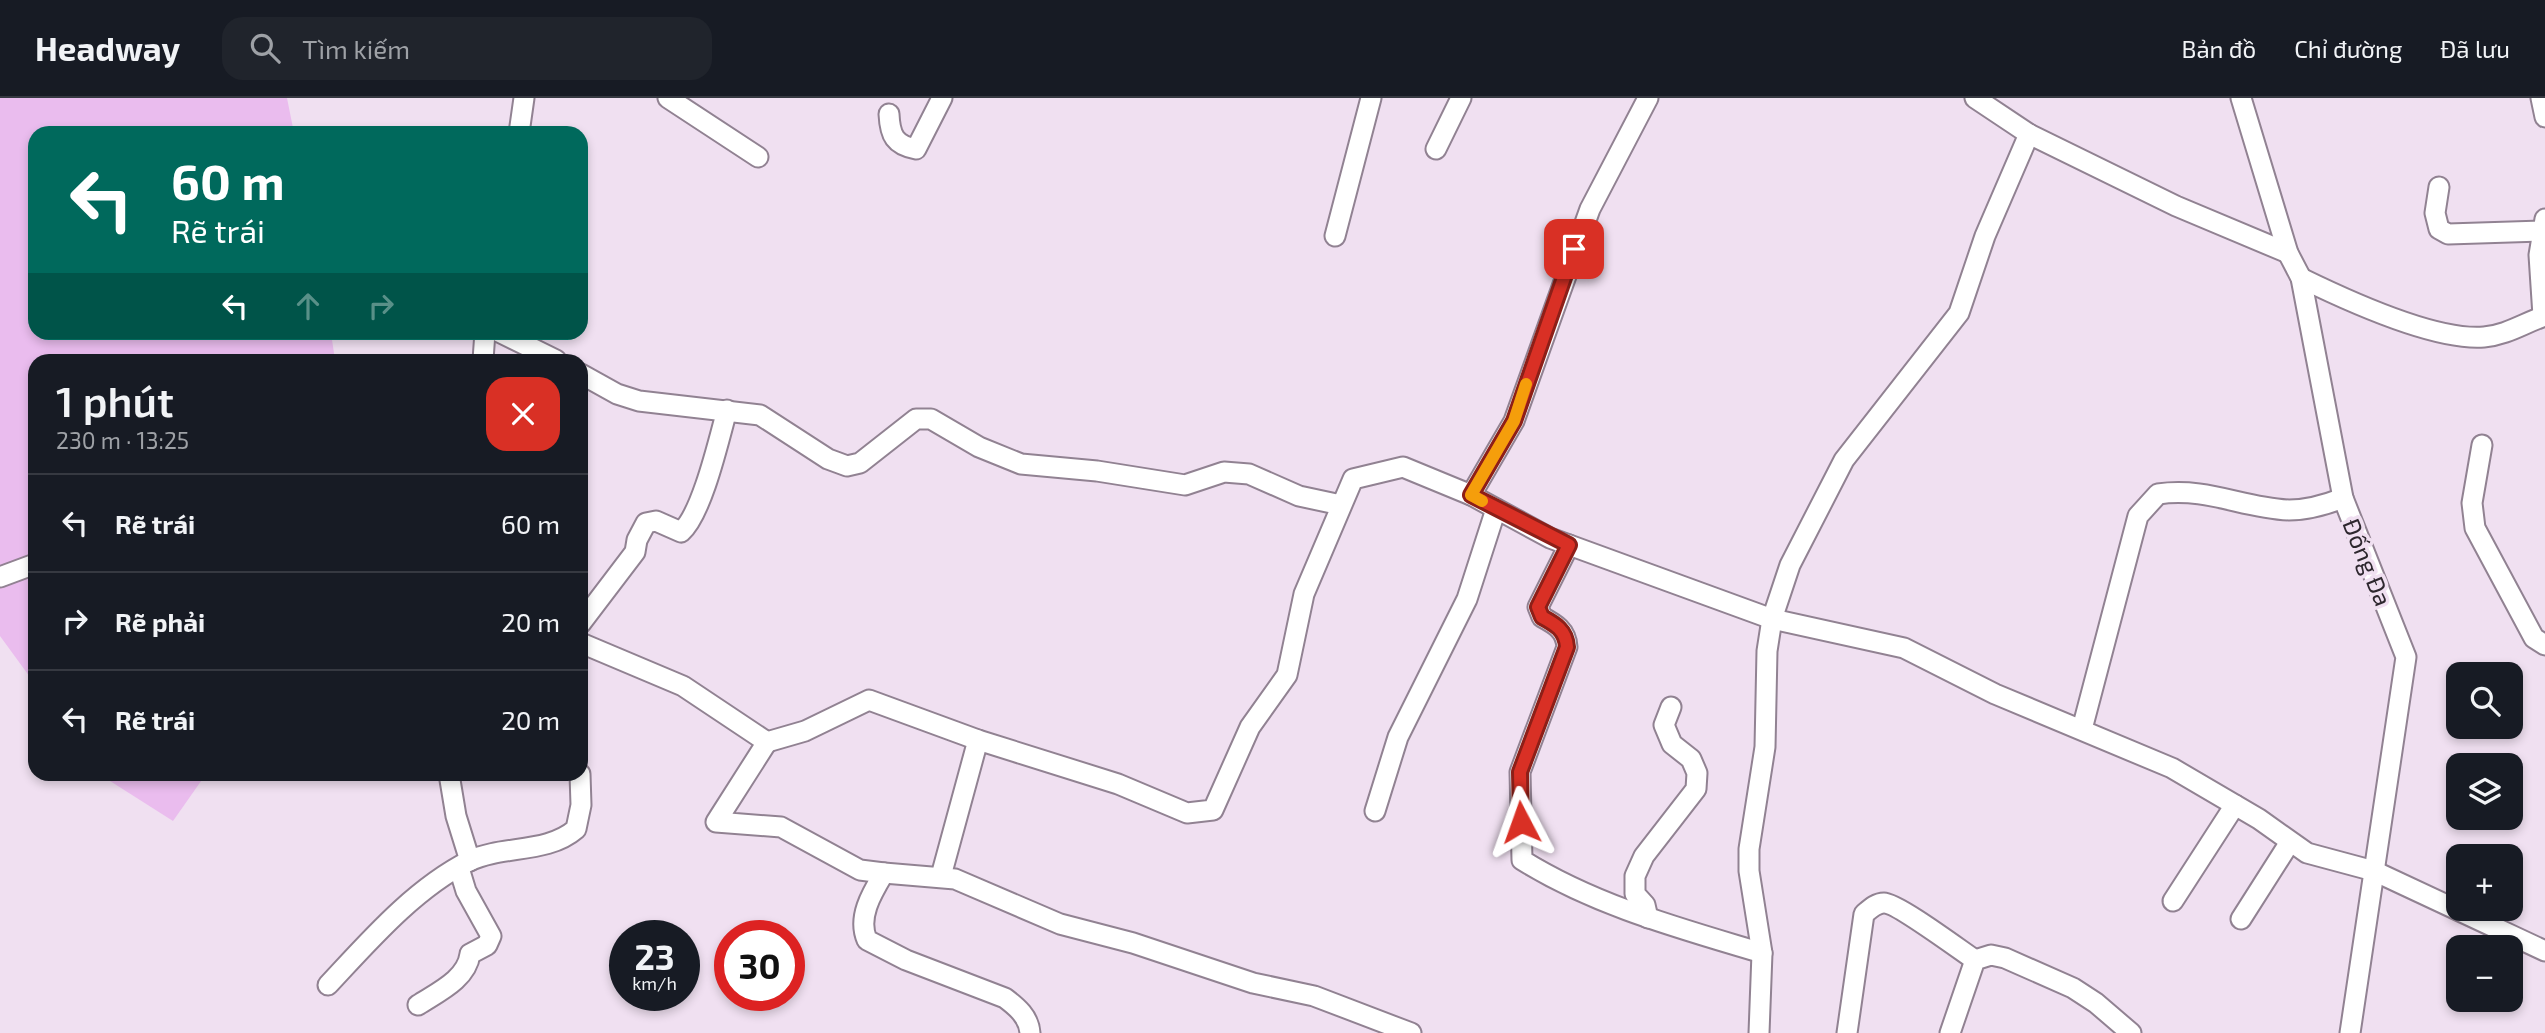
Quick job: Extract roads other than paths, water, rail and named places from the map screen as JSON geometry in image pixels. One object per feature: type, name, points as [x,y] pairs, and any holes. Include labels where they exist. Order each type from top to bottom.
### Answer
[{"type":"street","points":[[520,126],[524,98]]},
{"type":"street","points":[[668,98],[758,157]]},
{"type":"street","points":[[889,114],[890,133],[901,146],[916,149],[942,98]]},
{"type":"street","points":[[1335,236],[1371,98]]},
{"type":"street","points":[[1436,149],[1461,98]]},
{"type":"street","points":[[1471,495],[1514,421],[1590,209],[1648,98]]},
{"type":"street","points":[[1975,98],[2029,134],[2176,206],[2288,253]]},
{"type":"street","name":"Đống Đa","points":[[2241,98],[2288,253],[2301,278],[2343,498],[2406,657],[2350,1033]]},
{"type":"street","points":[[2541,98],[2545,117]]},
{"type":"street","points":[[1759,1033],[1762,953],[1749,871],[1749,849],[1765,747],[1767,651],[1772,619],[1790,565],[1844,460],[1959,313],[1985,236],[2029,134]]},
{"type":"street","points":[[2301,278],[2342,298],[2439,331],[2465,336],[2502,334],[2544,316],[2539,255],[2543,224],[2448,234],[2439,229],[2435,213],[2440,187]]},
{"type":"street","points":[[515,340],[544,354]]},
{"type":"street","points":[[588,378],[617,394],[639,401],[760,415],[828,459],[847,466],[866,459],[916,419],[931,419],[979,447],[1021,464],[1097,471],[1185,485],[1224,472],[1249,474],[1299,496],[1340,505]]},
{"type":"street","points":[[588,614],[635,552],[637,540],[646,523],[656,521],[681,532],[688,526],[727,410]]},
{"type":"street","points":[[2482,445],[2472,503],[2475,528],[2534,638],[2545,645]]},
{"type":"street","points":[[1411,1033],[1314,996],[1254,983],[1133,943],[1060,924],[955,879],[860,870],[781,827],[716,822],[767,742],[805,731],[869,700],[978,740],[1118,785],[1188,814],[1213,810],[1250,727],[1287,675],[1304,594],[1353,479],[1403,467],[1471,495],[1569,545],[1772,619],[1904,648],[1995,694],[2172,768],[2235,805],[2307,853],[2374,871],[2545,951]]},
{"type":"street","points":[[2082,729],[2138,516],[2158,494],[2191,491],[2288,510],[2319,507],[2343,498]]},
{"type":"street","points":[[1375,811],[1398,737],[1467,599],[1496,509]]},
{"type":"street","points":[[1569,545],[1538,607],[1542,617],[1557,625],[1567,637],[1567,647],[1520,772],[1522,860],[1583,894],[1648,918],[1762,953]]},
{"type":"street","points":[[0,576],[28,567]]},
{"type":"street","points":[[588,646],[683,686],[767,742]]},
{"type":"street","points":[[1648,918],[1646,905],[1635,894],[1635,876],[1644,856],[1696,789],[1697,773],[1691,759],[1672,744],[1664,725],[1671,707]]},
{"type":"street","points":[[941,876],[978,740]]},
{"type":"street","points":[[418,1005],[456,980],[469,965],[470,954],[487,946],[491,936],[466,891],[450,781]]},
{"type":"street","points":[[328,985],[391,919],[464,864],[567,836],[576,829],[579,818],[580,781]]},
{"type":"street","points":[[2172,901],[2235,805]]},
{"type":"street","points":[[2241,919],[2290,842]]},
{"type":"street","points":[[884,873],[870,898],[863,919],[867,940],[906,960],[1005,998],[1019,1008],[1030,1033]]},
{"type":"street","points":[[1847,1033],[1864,914],[1873,906],[1884,903],[1899,909],[1975,960]]},
{"type":"street","points":[[1975,960],[1991,955],[2005,958],[2073,988],[2096,1003],[2131,1033]]},
{"type":"street","points":[[1950,1033],[1975,960]]}]
